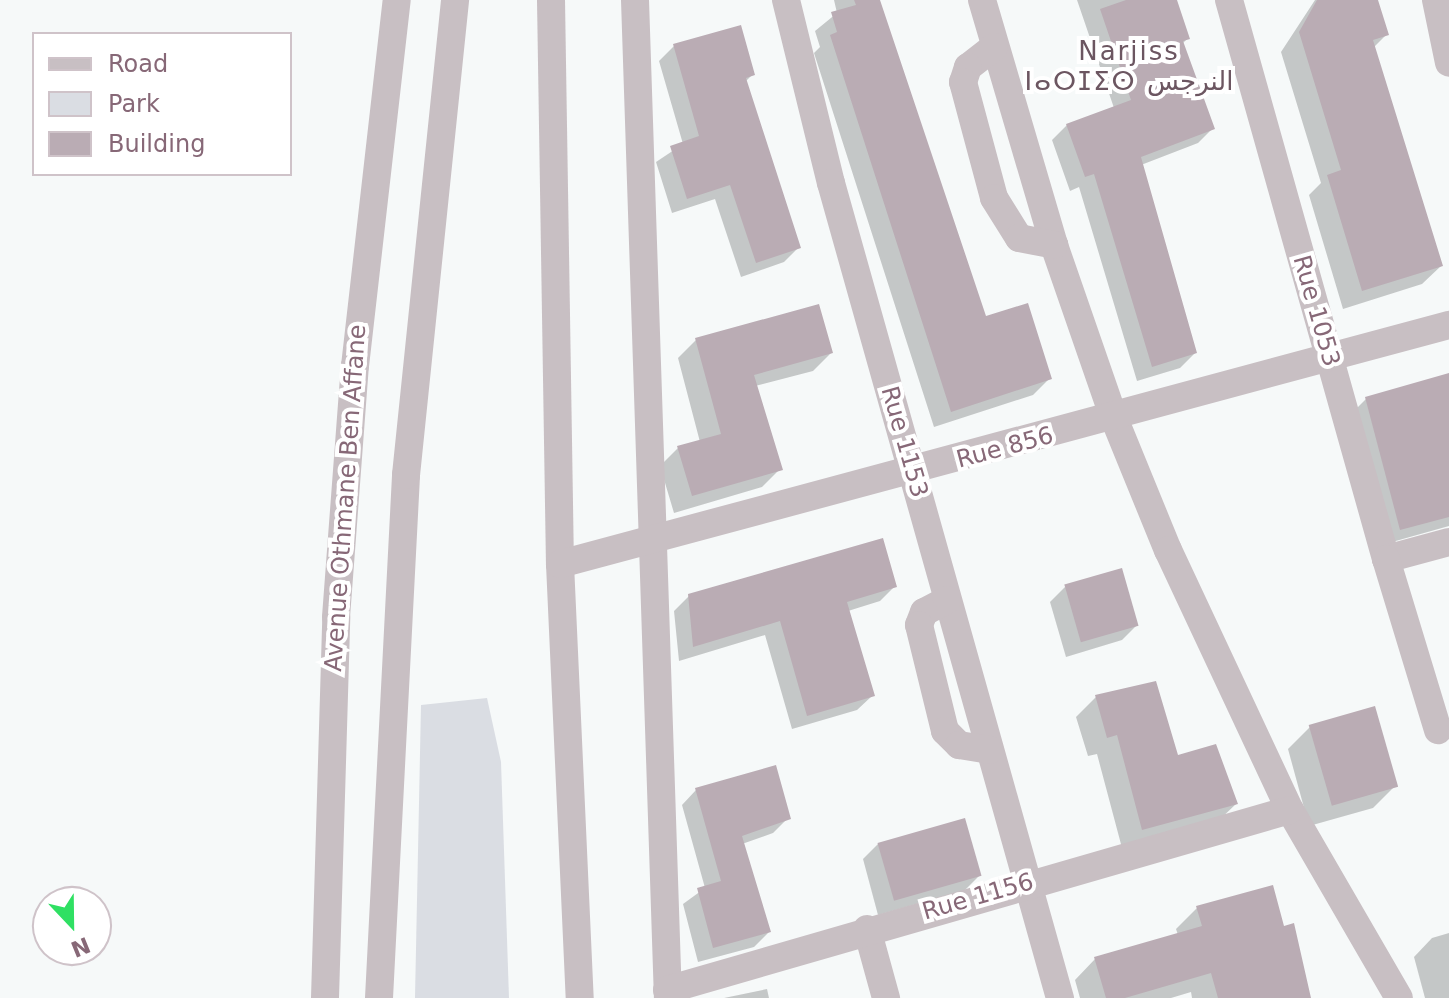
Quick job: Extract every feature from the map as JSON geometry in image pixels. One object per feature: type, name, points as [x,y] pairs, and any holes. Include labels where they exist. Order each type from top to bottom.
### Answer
[{"type":"street","name":"Avenue Othmane Ben Affane","points":[[325,998],[336,617],[356,351],[397,0]]},
{"type":"street","points":[[379,998],[406,475],[455,0]]},
{"type":"street","points":[[551,0],[560,564],[580,998]]},
{"type":"street","points":[[635,0],[668,994]]},
{"type":"street","name":"Rue 1153","points":[[786,0],[947,600],[1060,998]]},
{"type":"street","points":[[982,0],[1054,245],[1114,418],[1206,634],[1290,810],[1399,998]]},
{"type":"street","name":"Rue 1053","points":[[1229,0],[1386,559],[1438,730]]},
{"type":"street","points":[[1436,0],[1449,63]]},
{"type":"street","points":[[994,47],[968,67],[963,82],[994,198],[1019,238],[1054,245]]},
{"type":"street","name":"Rue 856","points":[[560,564],[652,543],[913,473],[1449,325]]},
{"type":"street","points":[[1386,559],[1449,542]]},
{"type":"street","points":[[947,600],[924,612],[919,625],[945,731],[959,745],[990,750]]},
{"type":"street","name":"Rue 1156","points":[[668,994],[867,929],[1290,810]]},
{"type":"street","points":[[867,929],[886,998]]},
{"type":"green space","points":[[487,698],[501,762],[509,998],[415,998],[421,705]]},
{"type":"building","points":[[854,0],[880,0],[986,316],[1028,303],[1052,379],[951,412],[830,35],[837,32],[831,12],[856,5]]},
{"type":"building","points":[[1126,0],[1177,0],[1190,39],[1183,41],[1215,129],[1141,157],[1197,353],[1152,367],[1094,174],[1085,177],[1066,124],[1131,100],[1100,9]]},
{"type":"building","points":[[1317,0],[1378,0],[1389,35],[1373,40],[1443,266],[1362,291],[1327,175],[1341,170],[1299,32]]},
{"type":"building","points":[[741,25],[755,75],[746,78],[801,248],[756,263],[730,185],[687,199],[670,146],[699,136],[673,44]]},
{"type":"building","points":[[819,304],[833,353],[754,375],[783,470],[692,496],[677,446],[721,434],[695,338]]},
{"type":"building","points":[[1449,373],[1449,517],[1400,530],[1365,397]]},
{"type":"building","points":[[883,538],[897,587],[847,602],[875,696],[807,716],[780,621],[693,647],[688,594]]},
{"type":"building","points":[[1122,568],[1139,626],[1081,642],[1064,585]]},
{"type":"building","points":[[1156,681],[1178,755],[1216,744],[1238,804],[1142,830],[1117,735],[1107,738],[1095,695]]},
{"type":"building","points":[[1375,706],[1398,787],[1332,806],[1309,725]]},
{"type":"building","points":[[776,765],[791,819],[742,836],[771,932],[713,948],[697,888],[721,881],[695,788]]},
{"type":"building","points":[[965,818],[982,876],[894,901],[878,843]]},
{"type":"building","points":[[1273,885],[1284,926],[1294,923],[1311,998],[1218,998],[1211,973],[1125,998],[1106,998],[1094,957],[1202,926],[1196,906]]},
{"type":"district","name":"Narjiss ⵏⴰⵔⵊⵉⵙ النرجس","points":[[1129,67]]}]
